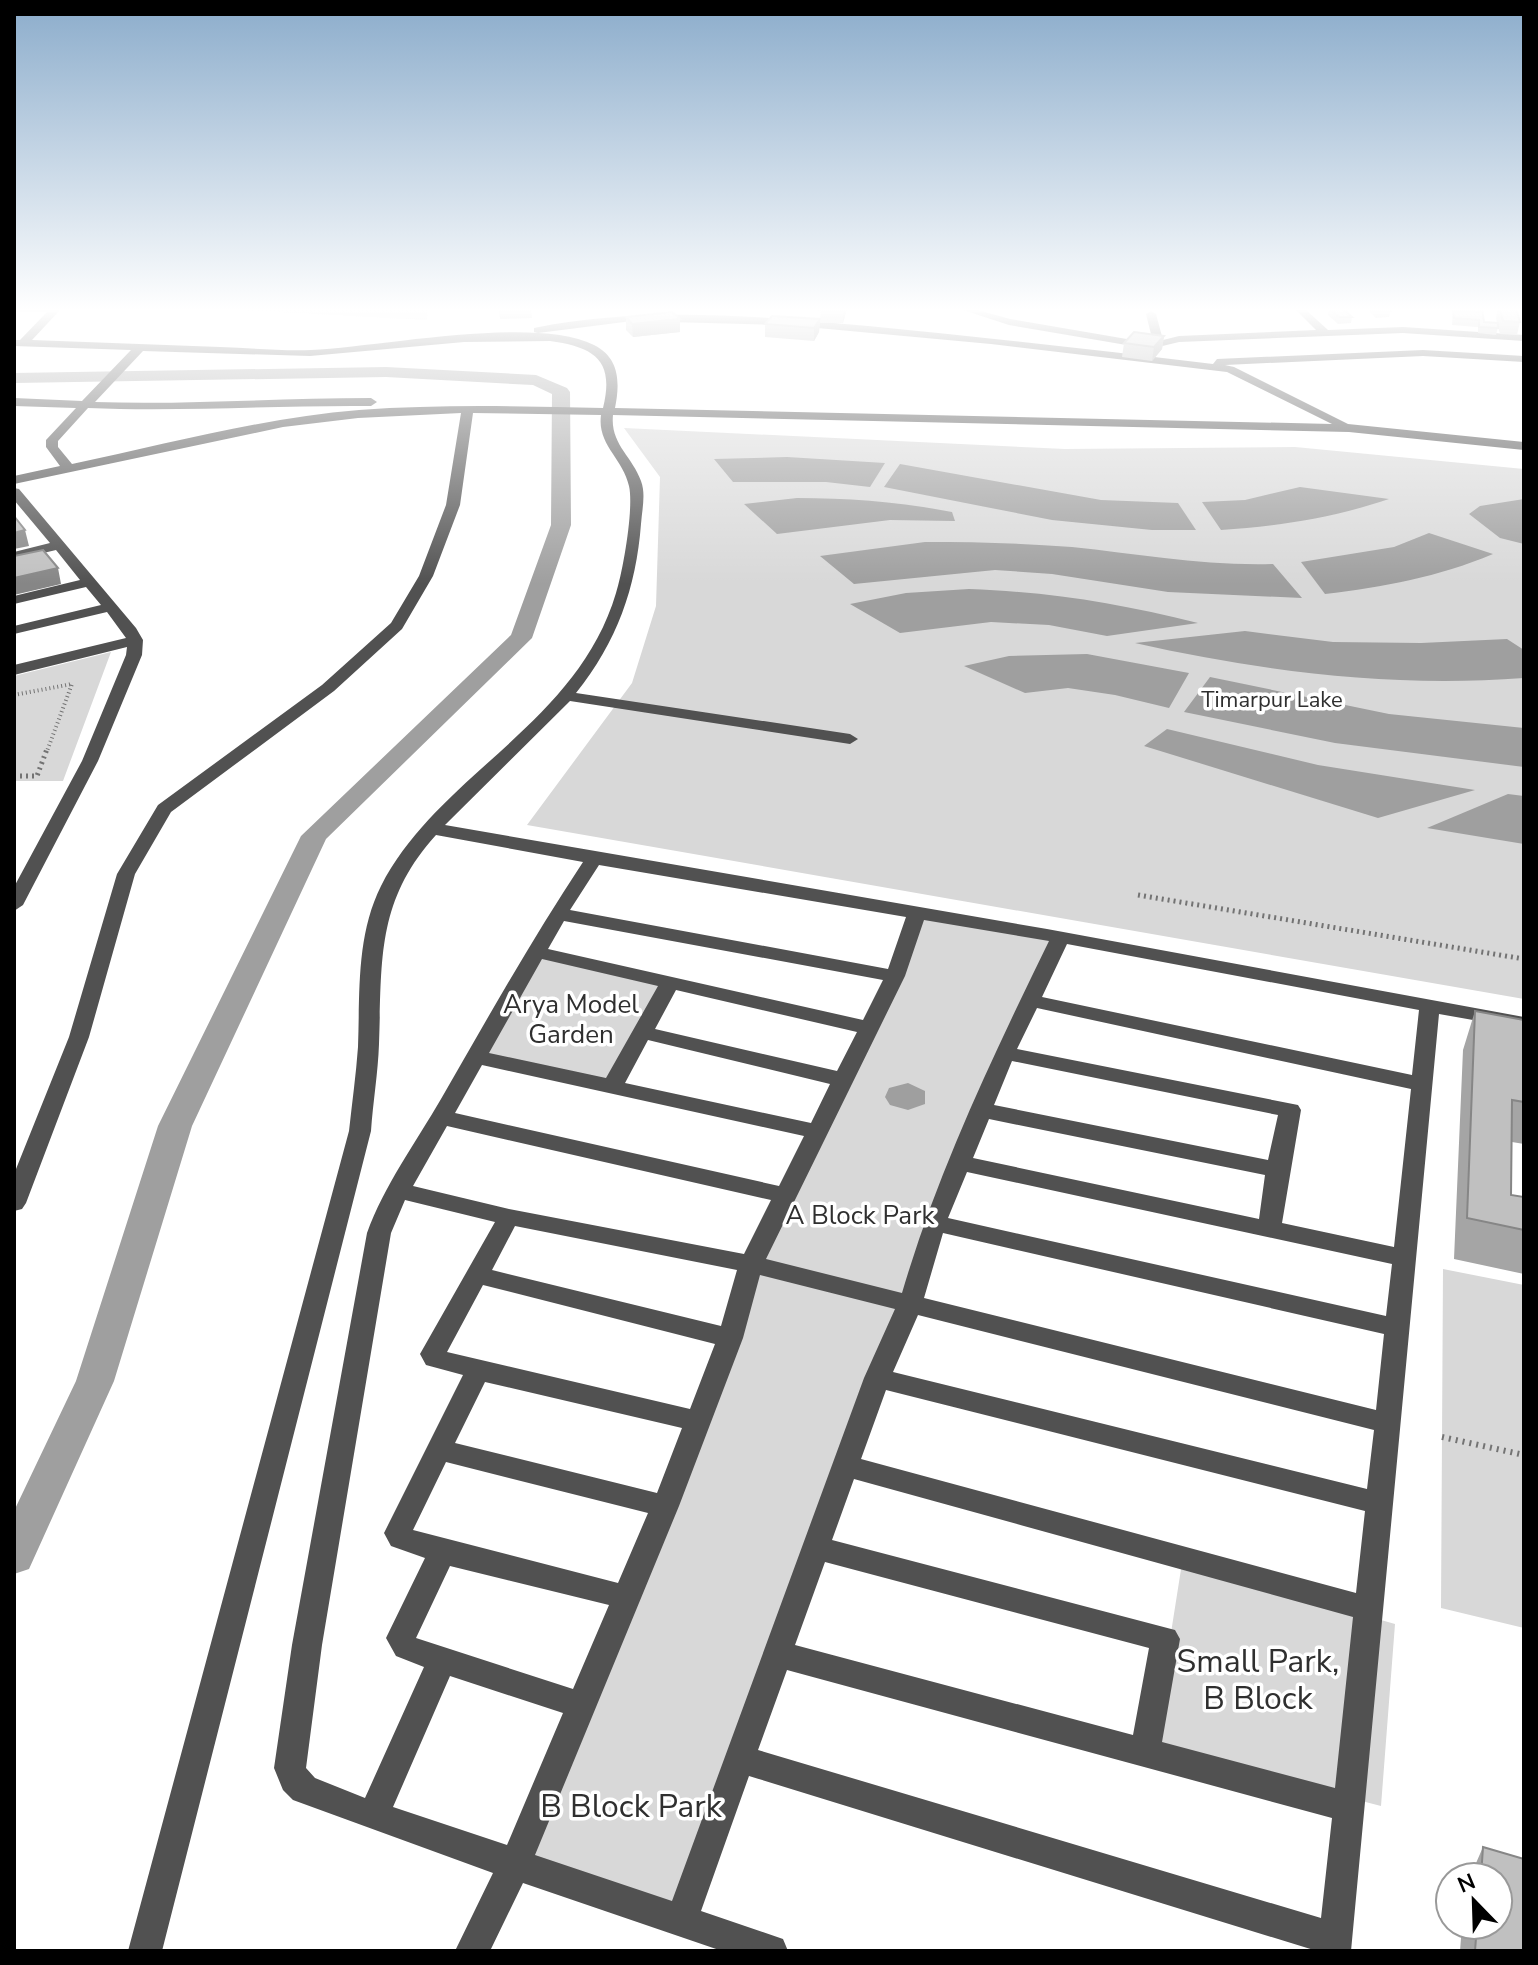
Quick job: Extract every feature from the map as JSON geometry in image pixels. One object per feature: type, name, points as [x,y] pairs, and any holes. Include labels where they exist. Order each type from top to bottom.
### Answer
[{"type":"street","points":[[69,469],[52,447],[52,440],[87,401]]},
{"type":"street","points":[[14,402],[165,407],[358,401],[370,402],[383,412]]},
{"type":"street","points":[[145,1951],[360,1131],[368,1052],[371,949],[383,902],[404,863],[430,828],[547,719],[565,696],[602,646],[624,592],[632,545],[636,480],[611,444],[597,414],[603,401]]},
{"type":"street","points":[[1294,401],[1349,428]]},
{"type":"street","points":[[14,480],[283,423],[383,412],[468,413],[508,409],[597,414]]},
{"type":"street","points":[[468,413],[494,418],[693,411],[1349,428],[1524,446]]},
{"type":"street","points":[[14,1203],[79,1037],[126,874],[133,861],[164,809],[328,688],[397,626],[426,576],[453,505],[468,413]]},
{"type":"street","points":[[14,905],[90,761],[134,655],[135,640],[60,545],[33,523],[17,498]]},
{"type":"street","points":[[14,556],[60,545]]},
{"type":"street","points":[[14,600],[90,582]]},
{"type":"street","points":[[14,630],[111,607]]},
{"type":"street","points":[[14,670],[135,640]]},
{"type":"street","points":[[565,696],[850,739]]},
{"type":"street","points":[[430,828],[1524,1023]]},
{"type":"street","points":[[594,859],[558,914],[386,1213],[373,1258],[290,1756],[294,1779],[304,1789],[373,1816],[771,1951]]},
{"type":"street","points":[[472,1951],[515,1864],[579,1705],[665,1506],[730,1338],[751,1264],[895,976],[917,913]]},
{"type":"street","points":[[558,914],[895,976]]},
{"type":"street","points":[[681,1921],[877,1378],[911,1302],[934,1223],[1005,1053],[1060,938]]},
{"type":"street","points":[[536,952],[869,1028]]},
{"type":"street","points":[[612,1087],[670,983]]},
{"type":"street","points":[[1029,1000],[1422,1084]]},
{"type":"street","points":[[740,1759],[1335,1945],[1430,1006]]},
{"type":"street","points":[[644,1033],[844,1080]]},
{"type":"street","points":[[1005,1053],[1290,1110],[1277,1170],[1269,1231]]},
{"type":"street","points":[[476,1057],[819,1132]]},
{"type":"street","points":[[982,1110],[1277,1170]]},
{"type":"street","points":[[441,1117],[784,1195]]},
{"type":"street","points":[[961,1163],[1404,1258]]},
{"type":"street","points":[[399,1191],[509,1217],[751,1264],[1387,1423]]},
{"type":"street","points":[[509,1217],[433,1357],[698,1421]]},
{"type":"street","points":[[934,1223],[1397,1328]]},
{"type":"street","points":[[478,1275],[730,1338]]},
{"type":"street","points":[[478,1370],[398,1533],[401,1538],[442,1552],[625,1597]]},
{"type":"street","points":[[877,1378],[1379,1503]]},
{"type":"street","points":[[440,1450],[665,1506]]},
{"type":"street","points":[[845,1466],[1369,1609]]},
{"type":"street","points":[[816,1548],[1165,1639],[1145,1753]]},
{"type":"street","points":[[442,1552],[401,1638],[406,1647],[579,1705]]},
{"type":"street","points":[[778,1654],[1349,1807]]},
{"type":"street","points":[[373,1816],[442,1660]]},
{"type":"path","points":[[14,695],[72,684],[37,776],[14,776]]},
{"type":"path","points":[[1138,895],[1524,959]]},
{"type":"path","points":[[1442,1437],[1524,1455]]},
{"type":"green space","name":"Timarpur Lake","points":[[624,428],[1065,449],[1295,447],[1524,469],[1524,999],[527,825],[632,683],[656,606],[660,477]]},
{"type":"green space","points":[[111,652],[63,781],[14,781],[14,676]]},
{"type":"green space","name":"B Block Park","points":[[923,918],[1051,940],[681,1921],[515,1864],[749,1274]]},
{"type":"green space","name":"Arya Model Garden","points":[[536,952],[663,982],[612,1087],[476,1057]]},
{"type":"green space","points":[[1443,1269],[1524,1285],[1524,1628],[1441,1608]]},
{"type":"green space","name":"Small Park, B Block","points":[[1182,1563],[1395,1624],[1381,1806],[1153,1747]]},
{"type":"shaded area","points":[[787,457],[885,463],[870,487],[826,482],[733,482],[714,459]]},
{"type":"shaded area","points":[[900,464],[1101,500],[1178,503],[1196,530],[1152,530],[1052,520],[884,487]]},
{"type":"shaded area","points":[[1300,487],[1389,499],[1306,520],[1221,530],[1202,502],[1245,500]]},
{"type":"shaded area","points":[[797,498],[913,506],[952,512],[955,521],[890,520],[777,534],[744,504]]},
{"type":"shaded area","points":[[1524,499],[1524,544],[1500,538],[1469,514],[1480,506]]},
{"type":"shaded area","points":[[1429,533],[1493,554],[1410,580],[1325,594],[1301,562],[1394,547]]},
{"type":"shaded area","points":[[925,542],[1072,547],[1197,561],[1273,564],[1302,598],[1168,592],[1052,574],[995,570],[854,584],[820,556]]},
{"type":"shaded area","points":[[969,589],[1084,600],[1198,623],[1107,636],[1049,625],[991,622],[900,633],[850,604],[906,593]]},
{"type":"shaded area","points":[[1245,631],[1333,642],[1421,643],[1507,639],[1524,650],[1524,678],[1426,681],[1328,675],[1232,662],[1135,643]]},
{"type":"shaded area","points":[[1087,654],[1189,673],[1169,708],[1068,688],[1025,693],[964,666],[1009,656]]},
{"type":"shaded area","points":[[1210,677],[1389,714],[1524,728],[1524,767],[1335,743],[1184,712]]},
{"type":"shaded area","points":[[1167,729],[1318,765],[1475,790],[1378,818],[1144,746]]},
{"type":"shaded area","points":[[1508,794],[1524,796],[1524,844],[1427,828]]},
{"type":"shaded area","points":[[908,1083],[925,1091],[925,1104],[908,1110],[890,1105],[885,1097],[889,1088]]},
{"type":"building","points":[[14,516],[25,530],[14,533]]},
{"type":"building","points":[[43,550],[58,568],[14,578],[14,556]]},
{"type":"building","points":[[1475,1011],[1524,1020],[1524,1102],[1512,1100],[1511,1195],[1524,1197],[1524,1230],[1467,1218]]},
{"type":"building","points":[[1483,1847],[1524,1859],[1524,1951],[1475,1951],[1476,1941],[1514,1941],[1514,1861],[1482,1861]]},
{"type":"waterway","points":[[14,1556],[95,1381],[175,1126],[314,836],[521,638],[561,525],[561,401]]},
{"type":"park label","name":"A Block Park","points":[[860,1215]]}]
